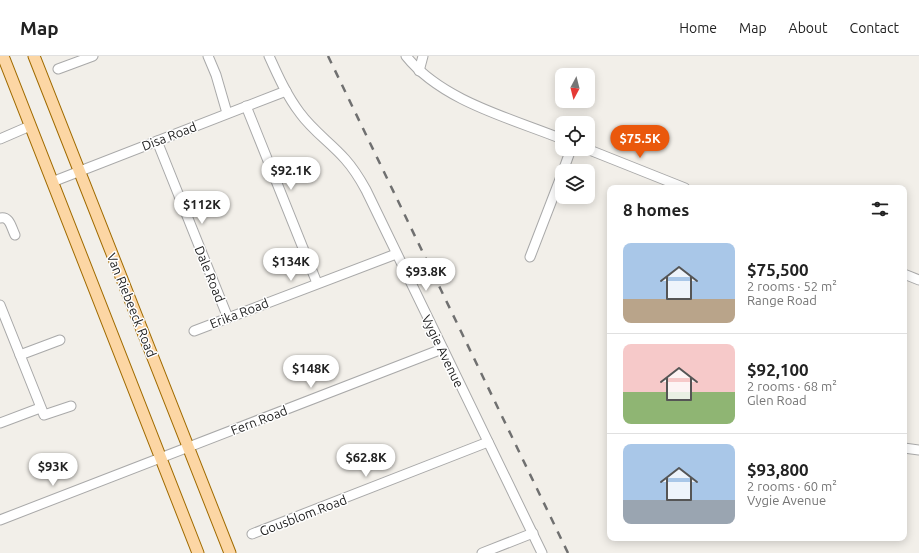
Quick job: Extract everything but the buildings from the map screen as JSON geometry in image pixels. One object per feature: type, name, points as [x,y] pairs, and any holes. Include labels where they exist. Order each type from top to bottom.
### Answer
[{"type":"main road","points":[[3,56],[198,553]]},
{"type":"main road","name":"Van Riebeeck Road","points":[[34,56],[230,553]]},
{"type":"street","points":[[58,69],[94,56]]},
{"type":"street","points":[[208,56],[216,75],[227,113]]},
{"type":"street","name":"Vygie Avenue","points":[[269,56],[286,92],[300,114],[356,173],[542,553]]},
{"type":"street","points":[[406,56],[420,71],[440,88],[462,99],[555,136]]},
{"type":"street","points":[[420,71],[423,56]]},
{"type":"street","name":"Disa Road","points":[[52,182],[227,113],[286,92]]},
{"type":"street","points":[[246,106],[317,283]]},
{"type":"street","points":[[0,139],[30,126]]},
{"type":"street","name":"Dale Road","points":[[157,141],[228,318]]},
{"type":"street","points":[[595,152],[678,185]]},
{"type":"street","points":[[530,257],[555,191]]},
{"type":"street","points":[[0,218],[4,217],[8,220],[15,235]]},
{"type":"street","name":"Erika Road","points":[[194,331],[396,254]]},
{"type":"street","points":[[907,275],[919,280]]},
{"type":"street","points":[[0,305],[40,408],[45,416],[71,406]]},
{"type":"street","points":[[20,355],[60,340]]},
{"type":"street","name":"Fern Road","points":[[0,520],[442,349]]},
{"type":"street","points":[[0,423],[40,408]]},
{"type":"street","name":"Gousblom Road","points":[[252,534],[488,442]]},
{"type":"street","points":[[907,448],[919,450]]},
{"type":"street","points":[[482,553],[532,533]]},
{"type":"railway","points":[[328,56],[568,553]]}]
